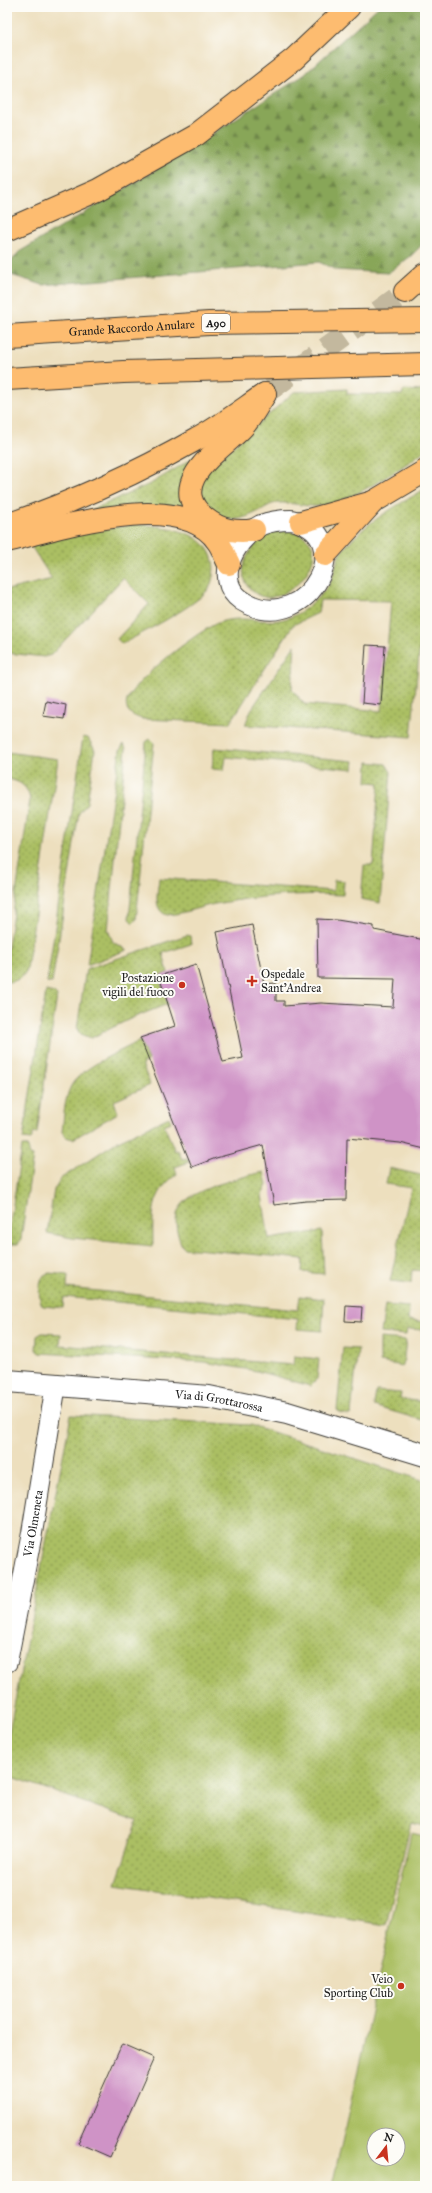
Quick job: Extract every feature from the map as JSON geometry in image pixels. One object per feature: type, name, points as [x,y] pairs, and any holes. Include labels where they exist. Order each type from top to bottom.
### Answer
[{"type":"highway","points":[[7,230],[98,190],[196,135],[294,59],[349,7]]},
{"type":"highway","points":[[405,292],[425,274]]},
{"type":"highway","name":"Grande Raccordo Anulare","points":[[7,336],[209,323],[425,320]]},
{"type":"highway","points":[[7,379],[131,371],[425,364]]},
{"type":"highway","points":[[7,525],[60,507],[142,470],[199,438],[268,392],[242,428],[197,470],[191,490],[196,508],[211,523],[232,531],[254,530]]},
{"type":"highway","points":[[301,522],[372,502],[425,471]]},
{"type":"highway","points":[[325,555],[372,502]]},
{"type":"highway","points":[[7,541],[127,514],[161,514],[186,521],[205,530],[218,542],[229,564]]},
{"type":"street","points":[[291,520],[301,522],[316,533],[325,555],[322,572],[312,590],[293,605],[271,609],[250,605],[234,594],[229,585],[229,564],[238,544],[254,530],[271,522],[291,520]]},
{"type":"street","name":"Via di Grottarossa","points":[[7,1381],[209,1397],[320,1422],[425,1455]]},
{"type":"street","name":"Via Olmeneta","points":[[7,1662],[32,1533],[56,1384]]},
{"type":"green space","points":[[378,7],[425,7],[425,242],[411,256],[388,273],[336,270],[319,262],[43,285],[11,275],[10,263],[19,252],[141,179],[304,75]]},
{"type":"green space","points":[[347,389],[347,394],[402,395],[404,390],[425,391],[425,450],[374,484],[358,493],[330,504],[313,506],[275,503],[243,518],[237,519],[218,516],[203,508],[200,480],[211,466],[294,392]]},
{"type":"green space","points":[[203,452],[190,465],[183,478],[182,491],[187,509],[92,510],[152,483]]},
{"type":"green space","points":[[425,489],[425,612],[423,612],[411,737],[245,725],[251,710],[295,645],[292,689],[304,704],[382,711],[391,601],[320,600],[318,613],[293,625],[230,723],[143,719],[132,715],[127,709],[126,706],[128,698],[133,690],[155,667],[184,644],[211,626],[220,622],[242,619],[273,621],[294,616],[305,609],[325,590],[331,580],[339,556],[361,531],[381,516]]},
{"type":"green space","points":[[136,524],[182,532],[193,536],[202,542],[209,550],[214,568],[209,588],[203,595],[169,618],[122,644],[117,639],[149,604],[123,578],[51,655],[44,657],[7,653],[7,590],[52,579],[31,546],[62,536]]},
{"type":"green space","points":[[288,529],[302,535],[309,541],[313,551],[312,563],[305,575],[295,586],[283,593],[271,597],[258,595],[248,586],[244,578],[243,570],[248,554],[259,541],[266,536],[275,531]]},
{"type":"green space","points":[[83,737],[88,738],[95,750],[87,803],[79,813],[78,818],[52,983],[47,982]]},
{"type":"green space","points":[[150,739],[154,743],[136,920],[133,923],[129,919],[146,742]]},
{"type":"green space","points":[[124,744],[126,749],[108,930],[113,942],[127,950],[87,965],[120,750]]},
{"type":"green space","points":[[214,748],[354,761],[353,769],[226,757],[224,770],[212,769]]},
{"type":"green space","points":[[7,752],[58,759],[27,969],[19,979],[7,982],[7,953],[30,800],[29,795],[23,785],[16,781],[7,779]]},
{"type":"green space","points":[[368,762],[386,764],[391,772],[380,903],[361,899],[364,865],[373,865],[379,783],[367,782]]},
{"type":"green space","points":[[159,878],[333,891],[334,880],[344,881],[343,895],[327,894],[263,897],[215,904],[167,915],[162,913],[158,905],[157,894]]},
{"type":"green space","points":[[187,935],[190,936],[191,944],[163,953],[168,973],[159,976],[168,1004],[132,1018],[91,1038],[80,1034],[77,1029],[86,969]]},
{"type":"green space","points":[[46,991],[54,993],[57,996],[37,1133],[33,1134],[31,1140],[23,1139]]},
{"type":"green space","points":[[140,1041],[148,1060],[142,1064],[150,1085],[114,1101],[118,1113],[73,1139],[66,1137],[62,1132],[66,1102],[71,1086],[76,1079],[83,1072],[102,1060]]},
{"type":"green space","points":[[169,1117],[171,1122],[164,1125],[175,1151],[178,1150],[182,1159],[187,1158],[189,1162],[175,1167],[177,1174],[161,1190],[157,1198],[153,1215],[153,1246],[72,1238],[47,1233],[54,1190],[60,1179],[118,1141]]},
{"type":"green space","points":[[22,1146],[27,1146],[30,1155],[33,1156],[21,1239],[18,1244],[7,1244]]},
{"type":"green space","points":[[389,1168],[425,1176],[421,1199],[425,1201],[425,1271],[412,1270],[411,1283],[390,1281],[411,1188],[386,1184]]},
{"type":"green space","points":[[264,1172],[267,1185],[262,1195],[269,1239],[322,1231],[324,1274],[302,1272],[303,1259],[184,1248],[182,1246],[176,1223],[177,1214],[181,1206],[187,1200],[195,1194],[216,1185]]},
{"type":"green space","points":[[49,1273],[68,1275],[67,1288],[298,1310],[300,1296],[324,1299],[322,1331],[297,1329],[298,1319],[64,1297],[63,1308],[43,1306],[39,1295],[40,1286],[44,1275]]},
{"type":"green space","points":[[385,1305],[409,1307],[408,1320],[425,1322],[425,1330],[407,1329],[406,1335],[381,1333]]},
{"type":"green space","points":[[7,1321],[10,1324],[7,1367]]},
{"type":"green space","points":[[42,1333],[61,1334],[60,1345],[293,1365],[294,1356],[319,1359],[317,1379],[310,1386],[257,1371],[204,1362],[39,1353],[36,1350],[37,1336]]},
{"type":"green space","points":[[380,1338],[406,1340],[403,1366],[380,1362]]},
{"type":"green space","points":[[343,1348],[358,1349],[351,1414],[349,1415],[340,1413],[337,1410]]},
{"type":"green space","points":[[376,1391],[401,1393],[400,1399],[425,1402],[425,1421],[374,1406]]},
{"type":"green space","points":[[71,1415],[251,1425],[425,1481],[425,1826],[411,1823],[386,1925],[116,1884],[137,1821],[7,1775],[7,1742]]},
{"type":"green space","name":"Veio Sporting Club","points":[[411,1833],[425,1836],[425,2186],[332,2186]]},
{"type":"building","points":[[366,645],[385,646],[381,705],[362,703]]},
{"type":"building","points":[[46,701],[66,705],[64,719],[43,716]]},
{"type":"building","name":"Ospedale Sant'Andrea","points":[[317,919],[337,920],[374,926],[374,930],[425,940],[425,1149],[400,1143],[347,1138],[346,1200],[306,1201],[274,1205],[263,1145],[216,1158],[192,1167],[140,1038],[175,1026],[159,976],[196,964],[223,1062],[243,1058],[217,932],[252,925],[264,984],[276,983],[276,1001],[284,1001],[284,1006],[321,1003],[393,1007],[395,979],[318,978]]},
{"type":"building","points":[[346,1306],[362,1307],[361,1322],[345,1321]]},
{"type":"building","points":[[122,2044],[154,2058],[110,2157],[78,2143]]},
{"type":"tunnel","points":[[271,389],[405,292]]},
{"type":"place","name":"Ospedale Sant'Andrea","points":[[252,981]]},
{"type":"place","name":"Postazione vigili del fuoco","points":[[182,985]]},
{"type":"place","name":"Veio Sporting Club","points":[[401,1986]]}]
